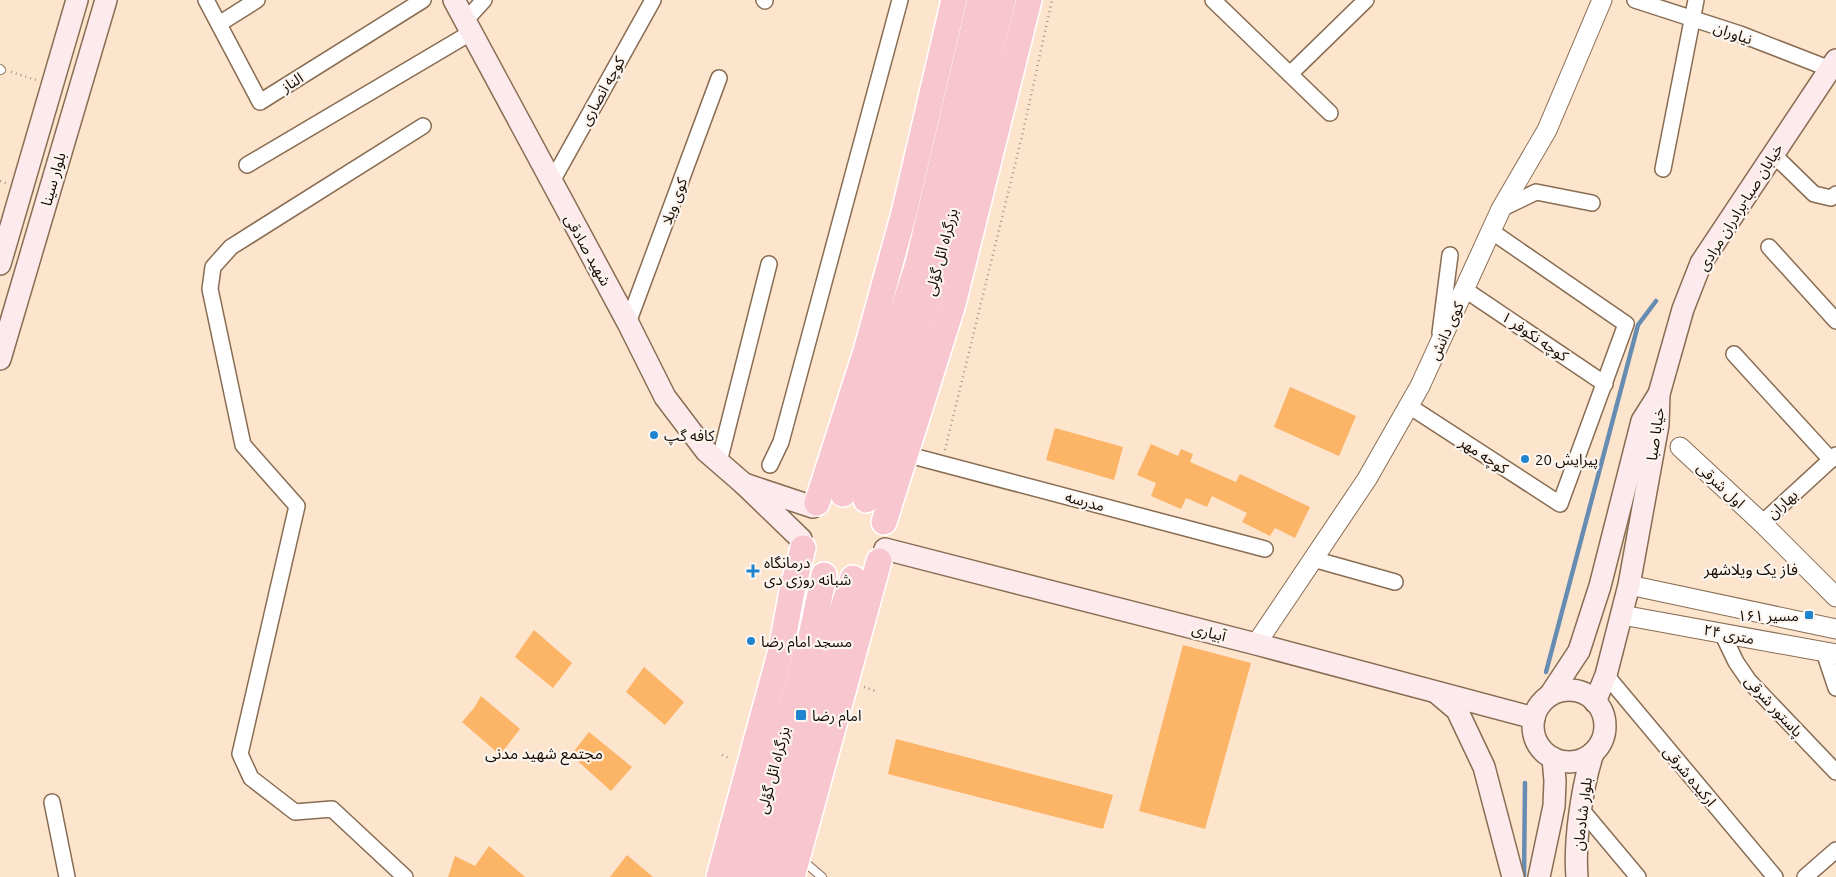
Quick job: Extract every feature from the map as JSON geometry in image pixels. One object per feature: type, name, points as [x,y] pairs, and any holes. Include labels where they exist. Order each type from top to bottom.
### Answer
[{"type":"highway","points":[[719,877],[781,650],[802,544],[804,522],[815,505],[866,351],[902,222],[954,0]]},
{"type":"highway","name":"بزرگراه ائل گؤلی","points":[[854,497],[918,264],[980,0]]},
{"type":"highway","name":"بزرگراه ائل گؤلی","points":[[854,497],[937,271],[1003,0]]},
{"type":"highway","points":[[884,522],[953,304],[1029,0]]},
{"type":"highway","points":[[795,867],[886,535],[884,522],[877,509],[854,497],[834,495],[815,505]]},
{"type":"highway","points":[[802,544],[807,559],[815,568],[824,575],[838,579],[853,578],[871,569],[882,555]]},
{"type":"highway","name":"بزرگراه ائل گؤلی","points":[[744,877],[812,632],[824,575]]},
{"type":"highway","name":"بزرگراه ائل گؤلی","points":[[767,877],[832,643],[853,578]]},
{"type":"main road","name":"بلوار سینا","points":[[1,259],[77,0]]},
{"type":"main road","name":"بلوار سینا","points":[[0,359],[106,0]]},
{"type":"main road","name":"شهید صادقی","points":[[454,0],[628,323],[665,397],[706,451],[744,484],[802,544]]},
{"type":"main road","points":[[63,47],[90,54]]},
{"type":"main road","name":"خیابان صبا-برادران مرادی","points":[[1659,394],[1683,309],[1701,263],[1833,64]]},
{"type":"main road","points":[[1,259],[28,264]]},
{"type":"main road","name":"خیابا صبا","points":[[1595,702],[1606,675],[1630,585],[1658,425],[1659,394]]},
{"type":"main road","name":"خیابا صبا","points":[[1550,695],[1579,651],[1600,586],[1642,421],[1659,394]]},
{"type":"main road","name":"شهید صادقی","points":[[744,484],[815,505]]},
{"type":"main road","name":"آبیاری","points":[[882,555],[1256,644],[1534,718]]},
{"type":"main road","points":[[1564,690],[1578,691],[1595,702],[1602,712],[1604,726],[1601,742],[1593,752],[1574,761],[1561,761],[1542,750],[1533,730],[1534,718],[1540,704],[1550,695],[1564,690]]},
{"type":"main road","points":[[1435,691],[1457,710],[1484,767],[1513,877]]},
{"type":"main road","name":"بلوار شادمان","points":[[1577,877],[1581,809],[1593,752]]},
{"type":"main road","name":"بلوار شادمان","points":[[1539,877],[1554,806],[1554,758]]},
{"type":"street","name":"الناز","points":[[206,0],[260,102],[422,0]]},
{"type":"street","points":[[219,24],[257,0]]},
{"type":"street","points":[[247,165],[469,26],[484,0]]},
{"type":"street","name":"کوچه انصاری","points":[[551,183],[653,0]]},
{"type":"street","points":[[770,465],[781,442],[852,172],[900,0]]},
{"type":"street","points":[[1213,0],[1330,113]]},
{"type":"street","points":[[1290,74],[1366,0]]},
{"type":"street","name":"کوی دانش","points":[[1256,644],[1367,479],[1420,386],[1501,209],[1548,130],[1602,0]]},
{"type":"street","name":"نیاوران","points":[[1635,0],[1833,64]]},
{"type":"street","points":[[1663,169],[1696,0]]},
{"type":"street","name":"کوی ویلا","points":[[628,323],[719,78]]},
{"type":"street","points":[[405,877],[332,809],[295,812],[251,778],[240,754],[297,506],[243,445],[210,290],[213,268],[232,248],[423,126]]},
{"type":"street","points":[[1773,154],[1814,194],[1831,198],[1836,194]]},
{"type":"street","points":[[1501,209],[1536,192],[1592,203]]},
{"type":"street","points":[[1491,231],[1626,324],[1605,384]]},
{"type":"street","points":[[1769,247],[1836,321]]},
{"type":"street","points":[[1438,346],[1450,255]]},
{"type":"street","points":[[719,462],[769,264]]},
{"type":"street","name":"کوچه نکوفر ۱","points":[[1464,289],[1605,384]]},
{"type":"street","points":[[1734,354],[1833,457]]},
{"type":"street","name":"کوچه مهر","points":[[1409,406],[1560,504],[1605,384]]},
{"type":"street","name":"اول شرقی","points":[[1680,447],[1762,523]]},
{"type":"street","name":"مدرسه","points":[[906,454],[1265,549]]},
{"type":"street","name":"بهاران","points":[[1833,457],[1762,523],[1836,597]]},
{"type":"street","points":[[1313,559],[1395,582]]},
{"type":"street","name":"۲۴ متری","points":[[1630,585],[1836,629]]},
{"type":"street","name":"۲۴ متری","points":[[1622,615],[1830,653]]},
{"type":"street","points":[[1803,648],[1799,639],[1803,629],[1812,624]]},
{"type":"street","name":"پاستور شرقی","points":[[1722,633],[1736,662],[1748,681],[1836,772]]},
{"type":"street","points":[[1830,653],[1836,688]]},
{"type":"street","name":"ارکیده شرقی","points":[[1606,675],[1776,877]]},
{"type":"street","points":[[52,802],[68,877]]},
{"type":"street","points":[[1581,809],[1638,877]]},
{"type":"street","points":[[1804,877],[1836,850]]},
{"type":"lane","points":[[795,867],[822,877]]},
{"type":"path","points":[[942,463],[1016,160],[1052,0]]},
{"type":"path","points":[[1,69],[52,85]]},
{"type":"building","points":[[1290,387],[1356,416],[1339,456],[1274,427]]},
{"type":"building","points":[[1055,428],[1123,447],[1114,480],[1046,460]]},
{"type":"building","points":[[1151,444],[1178,456],[1181,449],[1193,454],[1190,462],[1236,482],[1240,474],[1310,507],[1295,538],[1275,528],[1270,536],[1242,522],[1247,513],[1212,496],[1207,507],[1186,498],[1181,509],[1151,496],[1156,483],[1137,475]]},
{"type":"building","points":[[534,630],[572,663],[553,688],[515,657]]},
{"type":"building","points":[[1183,645],[1251,663],[1205,829],[1139,811]]},
{"type":"building","points":[[644,667],[684,702],[665,725],[626,692]]},
{"type":"building","points":[[481,696],[520,729],[500,755],[462,722]]},
{"type":"building","points":[[589,732],[632,767],[611,791],[571,755]]},
{"type":"building","points":[[896,739],[1113,795],[1103,829],[888,774]]},
{"type":"building","points":[[489,846],[525,877],[448,877],[455,856],[475,866]]},
{"type":"building","points":[[627,855],[653,877],[610,877]]},
{"type":"waterway","points":[[1546,672],[1638,325],[1656,301]]},
{"type":"waterway","points":[[1524,877],[1525,783]]},
{"type":"place","name":"کافه گپ","points":[[654,435]]},
{"type":"place","name":"پیرایش 20","points":[[1525,459]]},
{"type":"place","name":"درمانگاه شبانه روزی دی","points":[[753,571]]},
{"type":"place","name":"مسیر ۱۶۱","points":[[1809,615]]},
{"type":"place","name":"مسجد امام رضا","points":[[751,641]]},
{"type":"place","name":"امام رضا","points":[[801,715]]},
{"type":"district","name":"فاز یک ویلاشهر","points":[[1751,569]]},
{"type":"district","name":"مجتمع شهید مدنی","points":[[544,753]]}]
